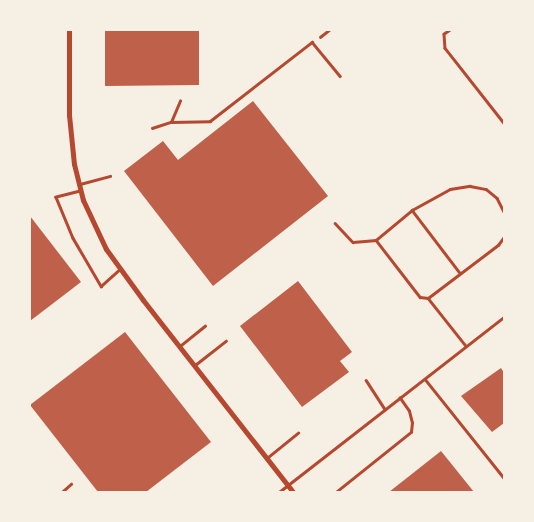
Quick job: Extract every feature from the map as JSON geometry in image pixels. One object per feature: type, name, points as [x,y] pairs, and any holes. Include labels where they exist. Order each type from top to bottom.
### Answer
[{"type":"street","points":[[69,30],[69,115],[74,164],[80,191],[106,249],[193,366],[294,492]]},
{"type":"lane","points":[[320,37],[328,30]]},
{"type":"lane","points":[[450,30],[444,34],[445,48],[504,122]]},
{"type":"lane","points":[[152,128],[171,122],[210,122],[312,42],[340,76]]},
{"type":"lane","points":[[171,122],[180,101]]},
{"type":"lane","points":[[79,184],[110,176]]},
{"type":"lane","points":[[335,223],[353,242],[376,240],[412,210],[450,189],[470,186],[486,189],[496,198],[504,212]]},
{"type":"lane","points":[[80,191],[56,196],[73,238],[101,286],[120,269]]},
{"type":"lane","points":[[412,210],[460,273]]},
{"type":"lane","points":[[376,240],[420,298],[428,298],[498,245],[504,237]]},
{"type":"lane","points":[[428,298],[466,346]]},
{"type":"lane","points":[[280,492],[504,317]]},
{"type":"lane","points":[[179,347],[205,326]]},
{"type":"lane","points":[[193,366],[226,341]]},
{"type":"lane","points":[[425,379],[504,478]]},
{"type":"lane","points":[[366,380],[385,409]]},
{"type":"lane","points":[[336,492],[411,432],[412,423],[409,411],[400,398]]},
{"type":"lane","points":[[267,458],[298,433]]},
{"type":"lane","points":[[62,492],[71,484]]},
{"type":"building","points":[[105,30],[199,30],[199,85],[105,86]]},
{"type":"building","points":[[253,101],[328,196],[213,286],[124,171],[163,141],[178,160]]},
{"type":"building","points":[[30,216],[81,282],[30,321]]},
{"type":"building","points":[[298,281],[352,352],[340,361],[349,372],[302,407],[240,326]]},
{"type":"building","points":[[125,332],[211,442],[146,492],[98,492],[30,405]]},
{"type":"building","points":[[501,368],[504,373],[504,423],[492,432],[461,396]]},
{"type":"building","points":[[441,451],[474,492],[389,492]]}]
